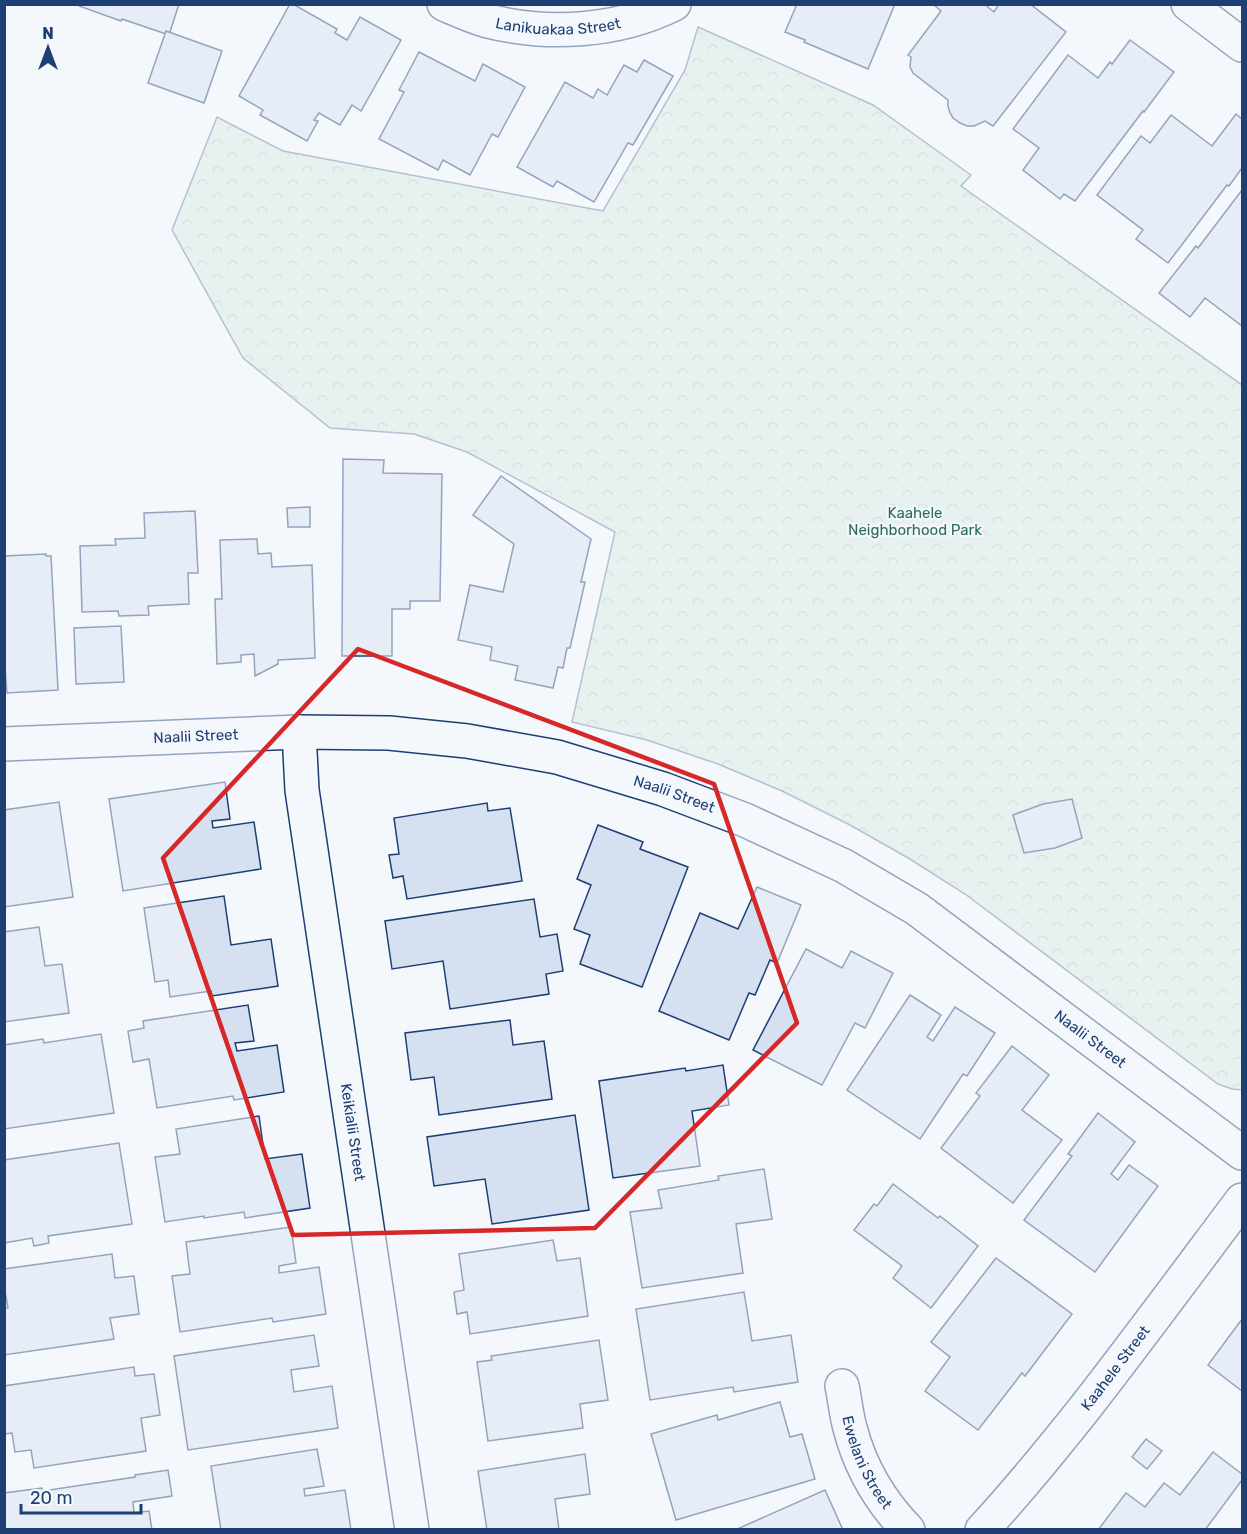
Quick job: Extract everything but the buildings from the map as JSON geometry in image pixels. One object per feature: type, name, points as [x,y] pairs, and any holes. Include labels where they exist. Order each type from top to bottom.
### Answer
[{"type":"street","name":"Lanikuakaa Street","points":[[444,4],[487,20],[527,28],[567,29],[599,27],[633,20],[674,4]]},
{"type":"street","points":[[1188,4],[1242,45]]},
{"type":"street","name":"Naalii Street","points":[[4,744],[298,732],[388,733],[467,741],[557,757],[663,789],[745,820],[844,866],[916,909],[1242,1153]]},
{"type":"street","name":"Keikialii Street","points":[[298,732],[302,790],[412,1530]]},
{"type":"street","name":"Kaahele Street","points":[[982,1530],[1064,1434],[1124,1358],[1242,1200]]},
{"type":"street","name":"Ewelani Street","points":[[842,1386],[856,1450],[865,1471],[878,1493],[908,1530]]},
{"type":"highlighted area","points":[[358,649],[714,784],[797,1023],[595,1228],[293,1235],[163,858]]},
{"type":"green space","name":"Kaahele Neighborhood Park","points":[[698,27],[873,105],[971,175],[961,186],[1242,385],[1242,1090],[1218,1084],[965,894],[850,825],[782,791],[718,764],[647,740],[572,722],[615,532],[467,452],[414,434],[330,428],[243,358],[172,230],[217,117],[283,151],[603,211],[685,70]]}]
